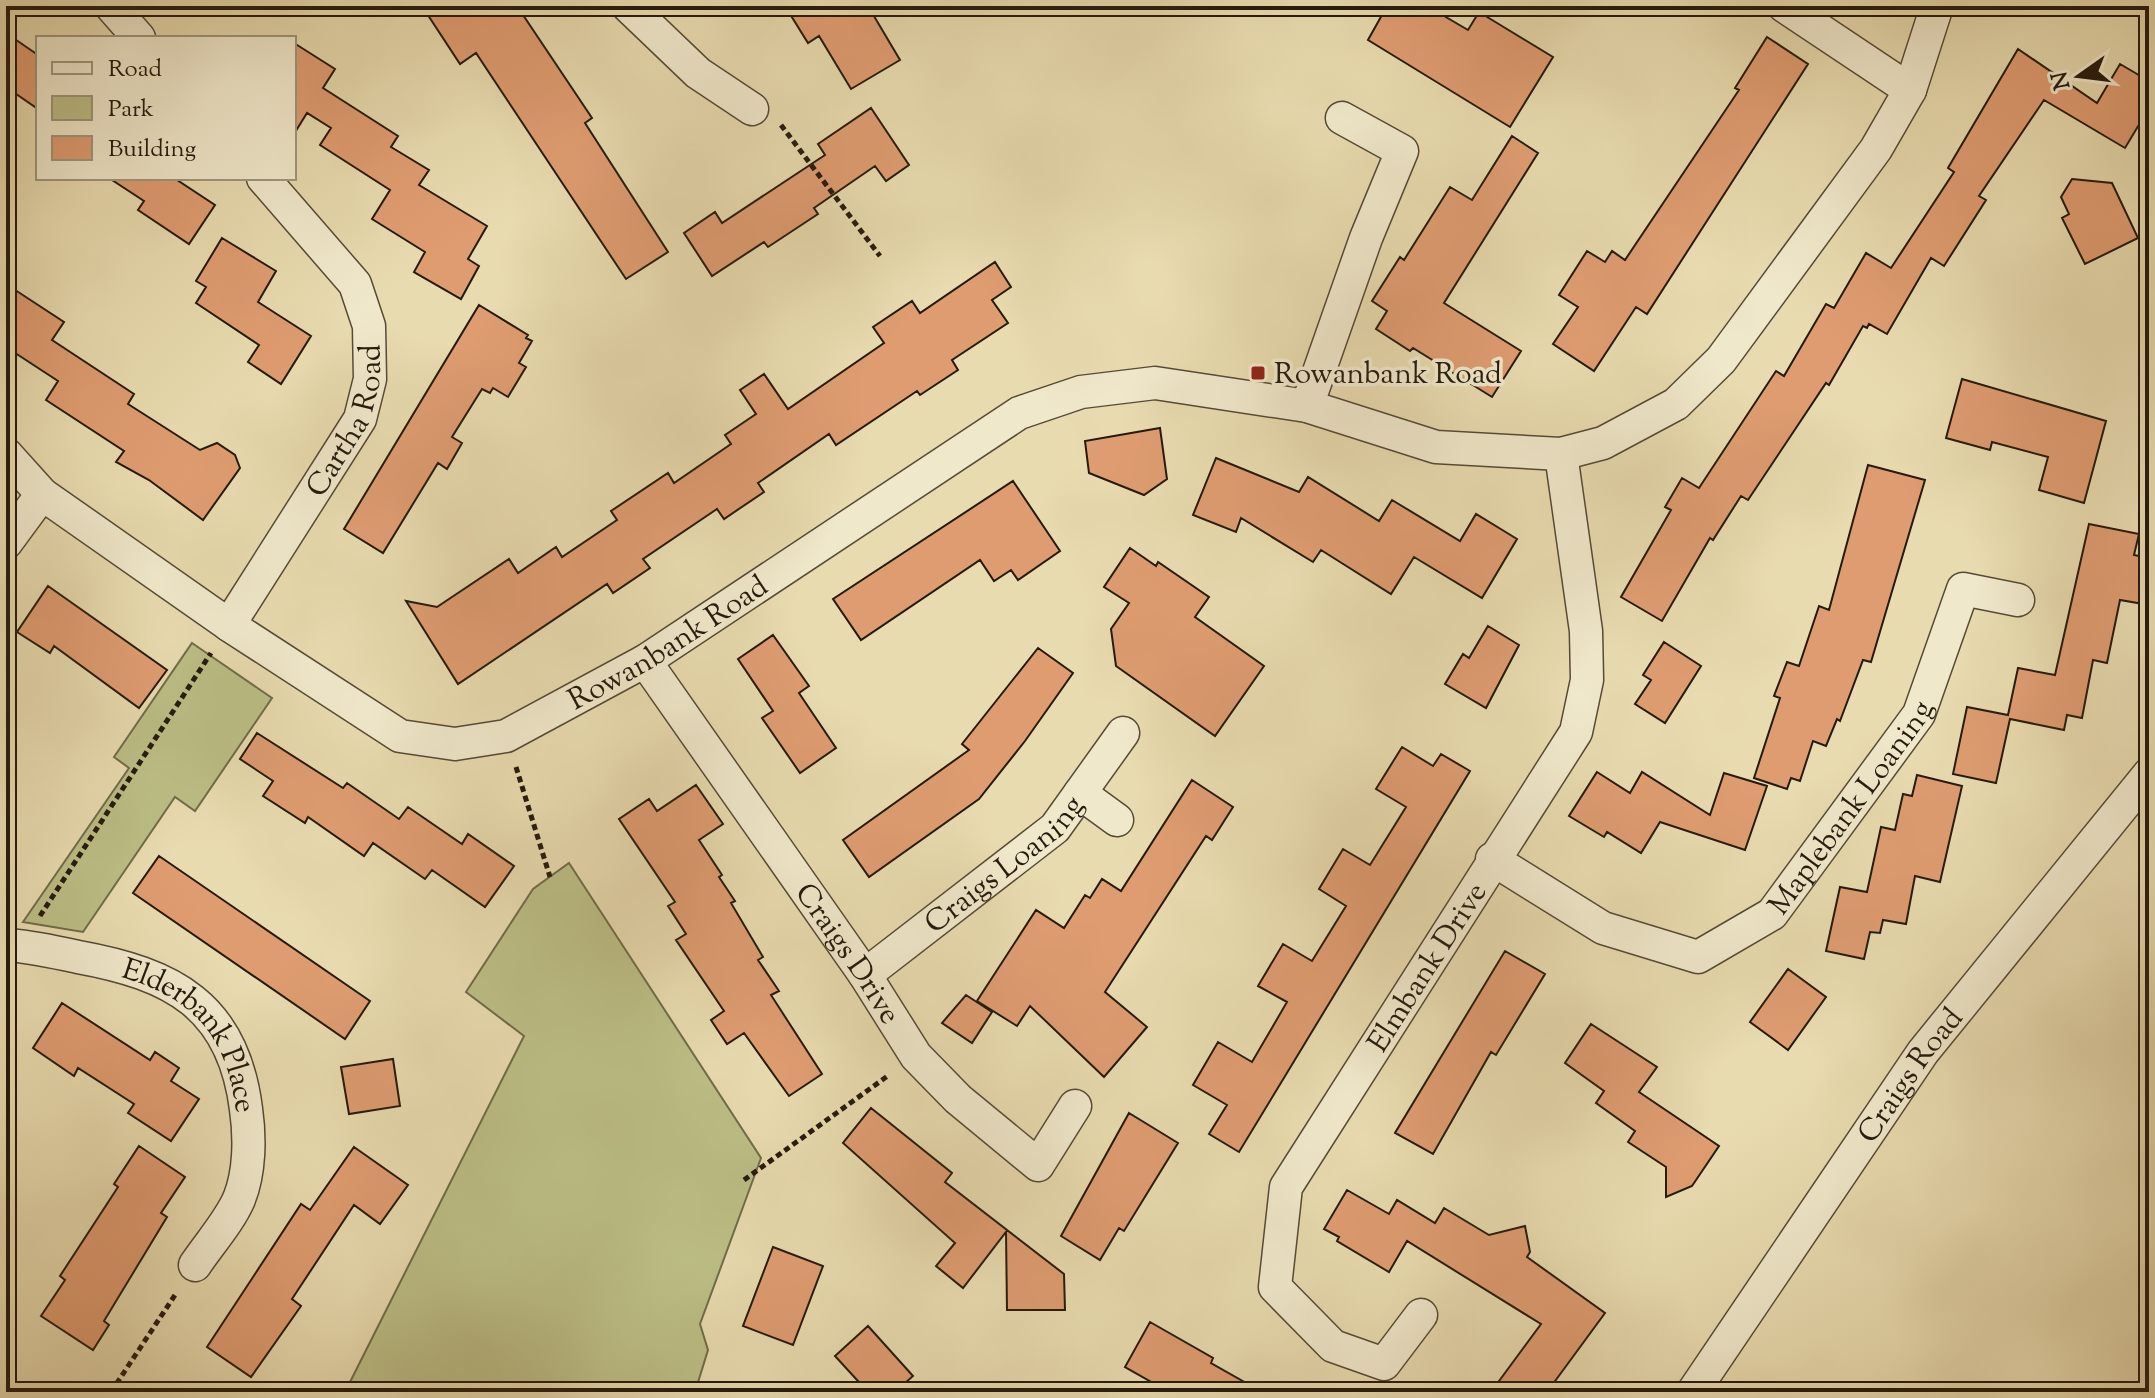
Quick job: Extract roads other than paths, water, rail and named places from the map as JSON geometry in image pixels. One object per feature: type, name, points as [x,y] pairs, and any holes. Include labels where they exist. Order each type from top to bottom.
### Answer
[{"type":"street","points":[[111,6],[137,36]]},
{"type":"street","points":[[628,6],[698,73],[752,109]]},
{"type":"street","points":[[1784,6],[1910,90]]},
{"type":"street","name":"Rowanbank Road","points":[[6,454],[42,494],[229,625],[400,736],[455,744],[506,736],[645,661],[1019,413],[1081,392],[1155,383],[1307,406],[1436,447],[1561,454],[1603,443],[1633,430],[1676,404],[1721,360],[1876,149],[1910,90],[1937,6]]},
{"type":"street","points":[[1307,406],[1366,238],[1402,151],[1342,118]]},
{"type":"street","name":"Cartha Road","points":[[229,625],[360,419],[370,379],[369,326],[355,284],[265,180]]},
{"type":"street","name":"Elmbank Drive","points":[[1421,1315],[1384,1364],[1333,1346],[1275,1287],[1286,1187],[1492,859],[1576,732],[1587,680],[1586,631],[1561,454]]},
{"type":"street","points":[[6,543],[42,494]]},
{"type":"street","name":"Maplebank Loaning","points":[[1492,859],[1603,928],[1698,957],[1772,914],[1919,714],[1963,589],[2018,600]]},
{"type":"street","name":"Craigs Drive","points":[[645,661],[865,975],[916,1056],[958,1099],[1038,1165],[1075,1106]]},
{"type":"street","name":"Craigs Loaning","points":[[865,975],[1055,828],[1123,733]]},
{"type":"street","name":"Craigs Road","points":[[1693,1392],[1923,1052],[2149,774]]},
{"type":"street","points":[[1080,793],[1117,820]]},
{"type":"street","name":"Elderbank Place","points":[[13,946],[129,966],[166,981],[197,1005],[224,1036],[243,1082],[250,1140],[239,1198],[195,1265]]},
{"type":"place","name":"Rowanbank Road","points":[[1258,373]]}]
